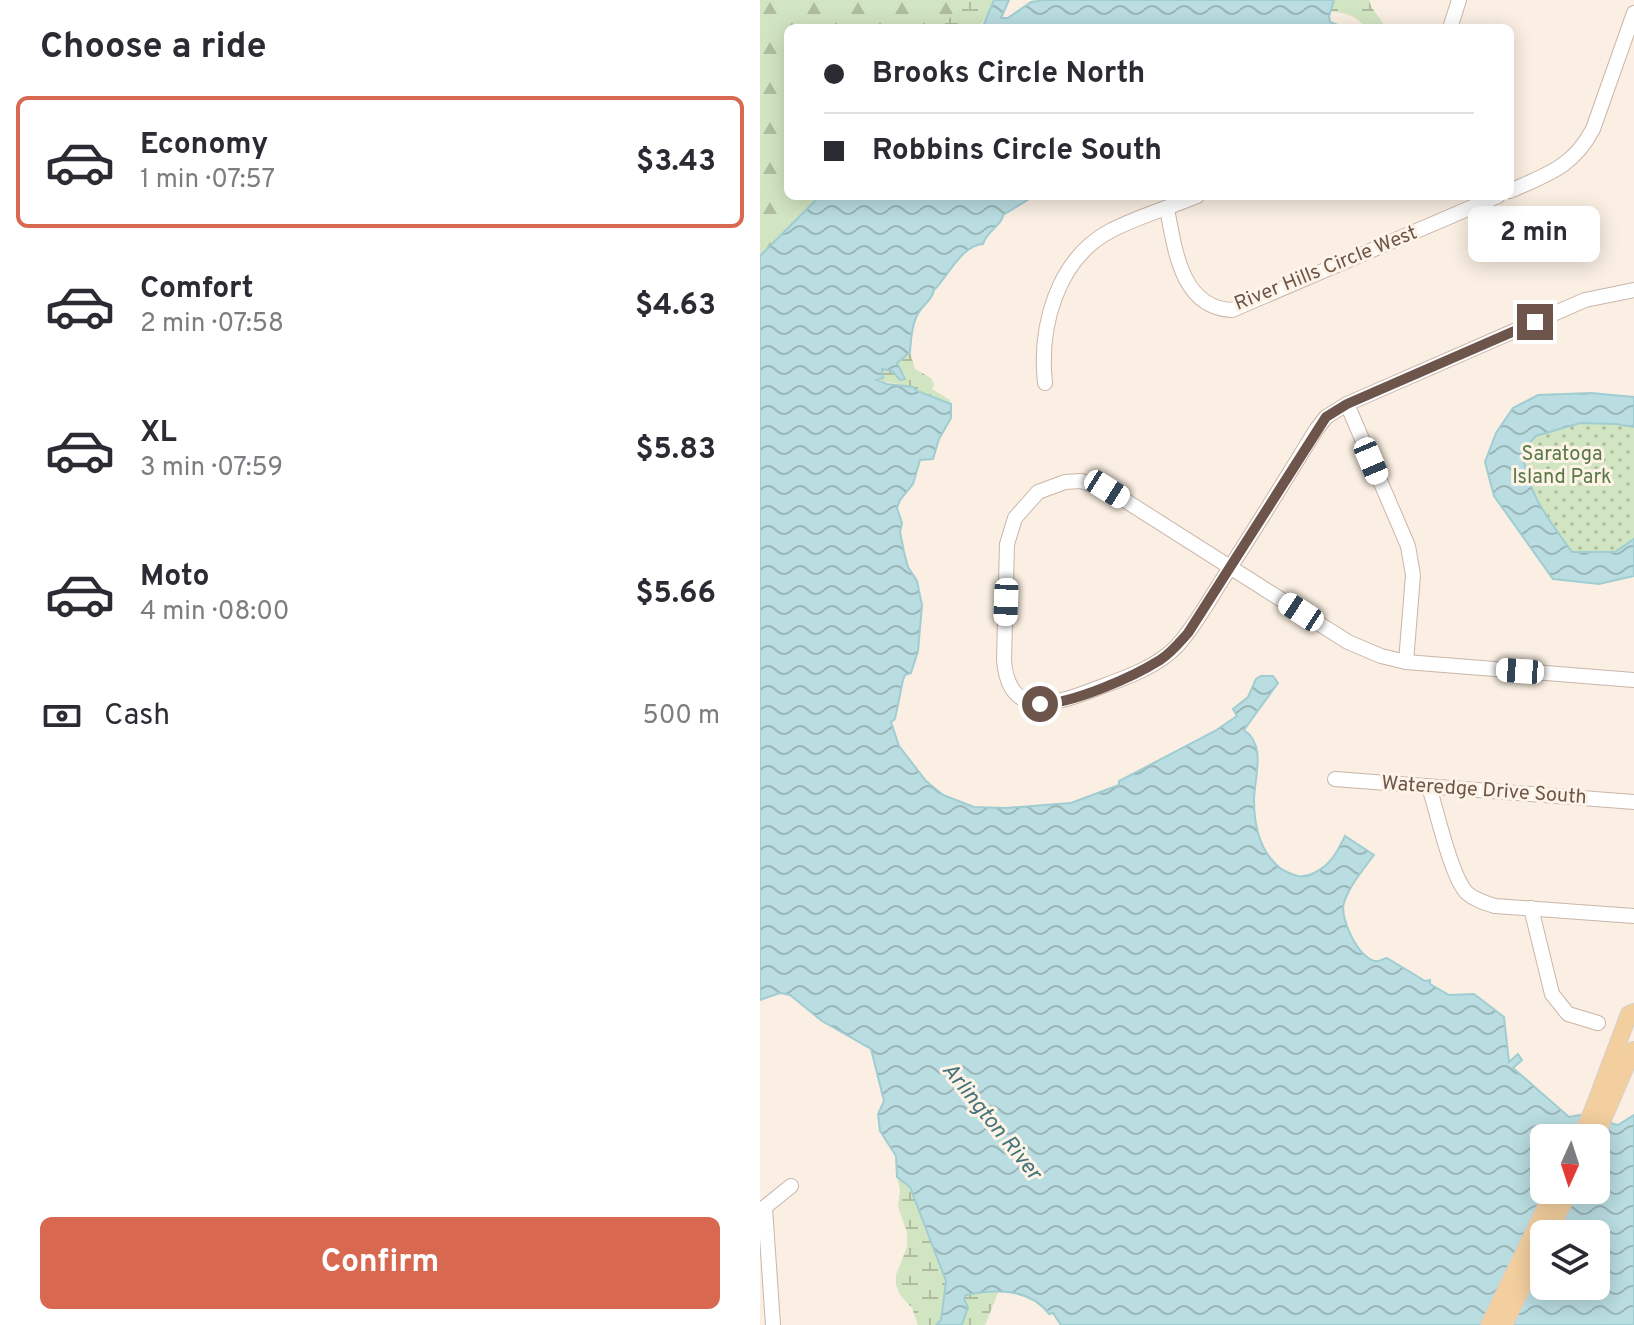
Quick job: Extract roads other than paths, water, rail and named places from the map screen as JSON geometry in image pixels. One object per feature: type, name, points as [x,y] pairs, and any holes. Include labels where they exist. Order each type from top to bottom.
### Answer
[{"type":"main road","points":[[1634,1012],[1629,1014],[1628,1049],[1628,1091],[1634,1094]]},
{"type":"main road","points":[[1597,1124],[1628,1049]]},
{"type":"main road","points":[[1591,1124],[1628,1079]]},
{"type":"main road","points":[[1489,1325],[1547,1204]]},
{"type":"main road","points":[[1504,1325],[1530,1271]]},
{"type":"street","points":[[1451,24],[1459,0]]},
{"type":"street","points":[[1514,189],[1567,163],[1586,142],[1634,13]]},
{"type":"street","points":[[1045,383],[1043,345],[1053,300],[1062,280],[1091,246],[1108,232],[1188,200]]},
{"type":"street","name":"River Hills Circle West","points":[[1167,209],[1176,257],[1190,288],[1214,308],[1232,310],[1489,200]]},
{"type":"street","points":[[1634,290],[1585,300],[1347,404],[1326,417],[1316,430],[1231,567],[1188,633],[1162,659],[1128,677],[1063,702],[1040,704],[1015,691],[1005,672],[1009,531],[1021,510],[1038,492],[1065,482],[1081,481],[1107,489],[1231,567],[1348,642],[1381,656],[1406,662],[1634,680]]},
{"type":"street","points":[[1347,404],[1412,562],[1406,662]]},
{"type":"street","name":"Wateredge Drive South","points":[[1335,779],[1634,802]]},
{"type":"street","points":[[1429,787],[1457,877],[1468,893],[1486,904],[1634,916]]},
{"type":"street","points":[[1531,908],[1552,994],[1568,1014],[1598,1023]]},
{"type":"street","points":[[773,1325],[762,1209],[791,1186]]},
{"type":"water","points":[[994,0],[1009,0],[1001,18],[1008,18],[1031,2],[1044,0],[1334,0],[1329,16],[1330,22],[1335,24],[984,24]]},
{"type":"water","name":"Arlington River","points":[[816,200],[1027,200],[1003,215],[983,244],[962,255],[934,290],[915,321],[910,352],[897,363],[905,379],[900,380],[892,371],[882,369],[883,378],[877,380],[913,387],[951,404],[951,418],[939,439],[933,459],[920,460],[913,484],[897,508],[902,523],[900,532],[904,552],[908,567],[917,581],[922,605],[918,651],[911,673],[905,675],[903,680],[895,719],[891,722],[899,746],[926,781],[943,795],[974,807],[1071,803],[1119,785],[1119,781],[1215,731],[1237,716],[1233,709],[1248,697],[1256,679],[1273,676],[1278,683],[1244,730],[1251,736],[1257,753],[1255,816],[1260,839],[1271,859],[1292,874],[1310,875],[1329,862],[1345,836],[1374,855],[1349,890],[1343,909],[1351,936],[1362,953],[1375,961],[1387,958],[1425,981],[1430,980],[1430,984],[1449,995],[1474,994],[1504,1017],[1509,1062],[1518,1054],[1522,1060],[1513,1068],[1569,1117],[1580,1115],[1618,1125],[1634,1115],[1634,1325],[1061,1325],[1053,1313],[1049,1314],[1032,1299],[1011,1292],[989,1292],[966,1295],[964,1299],[968,1307],[962,1325],[936,1325],[941,1320],[946,1281],[910,1187],[897,1177],[896,1156],[880,1131],[878,1114],[884,1101],[871,1049],[822,1021],[790,995],[780,993],[760,1000],[760,256]]},
{"type":"water","points":[[1591,393],[1634,397],[1634,427],[1580,423],[1536,436],[1522,451],[1534,493],[1572,552],[1615,552],[1634,539],[1634,576],[1599,584],[1553,579],[1494,496],[1485,462],[1496,433],[1513,408],[1538,395]]},
{"type":"park label","name":"Saratoga Island Park","points":[[1562,466]]}]
